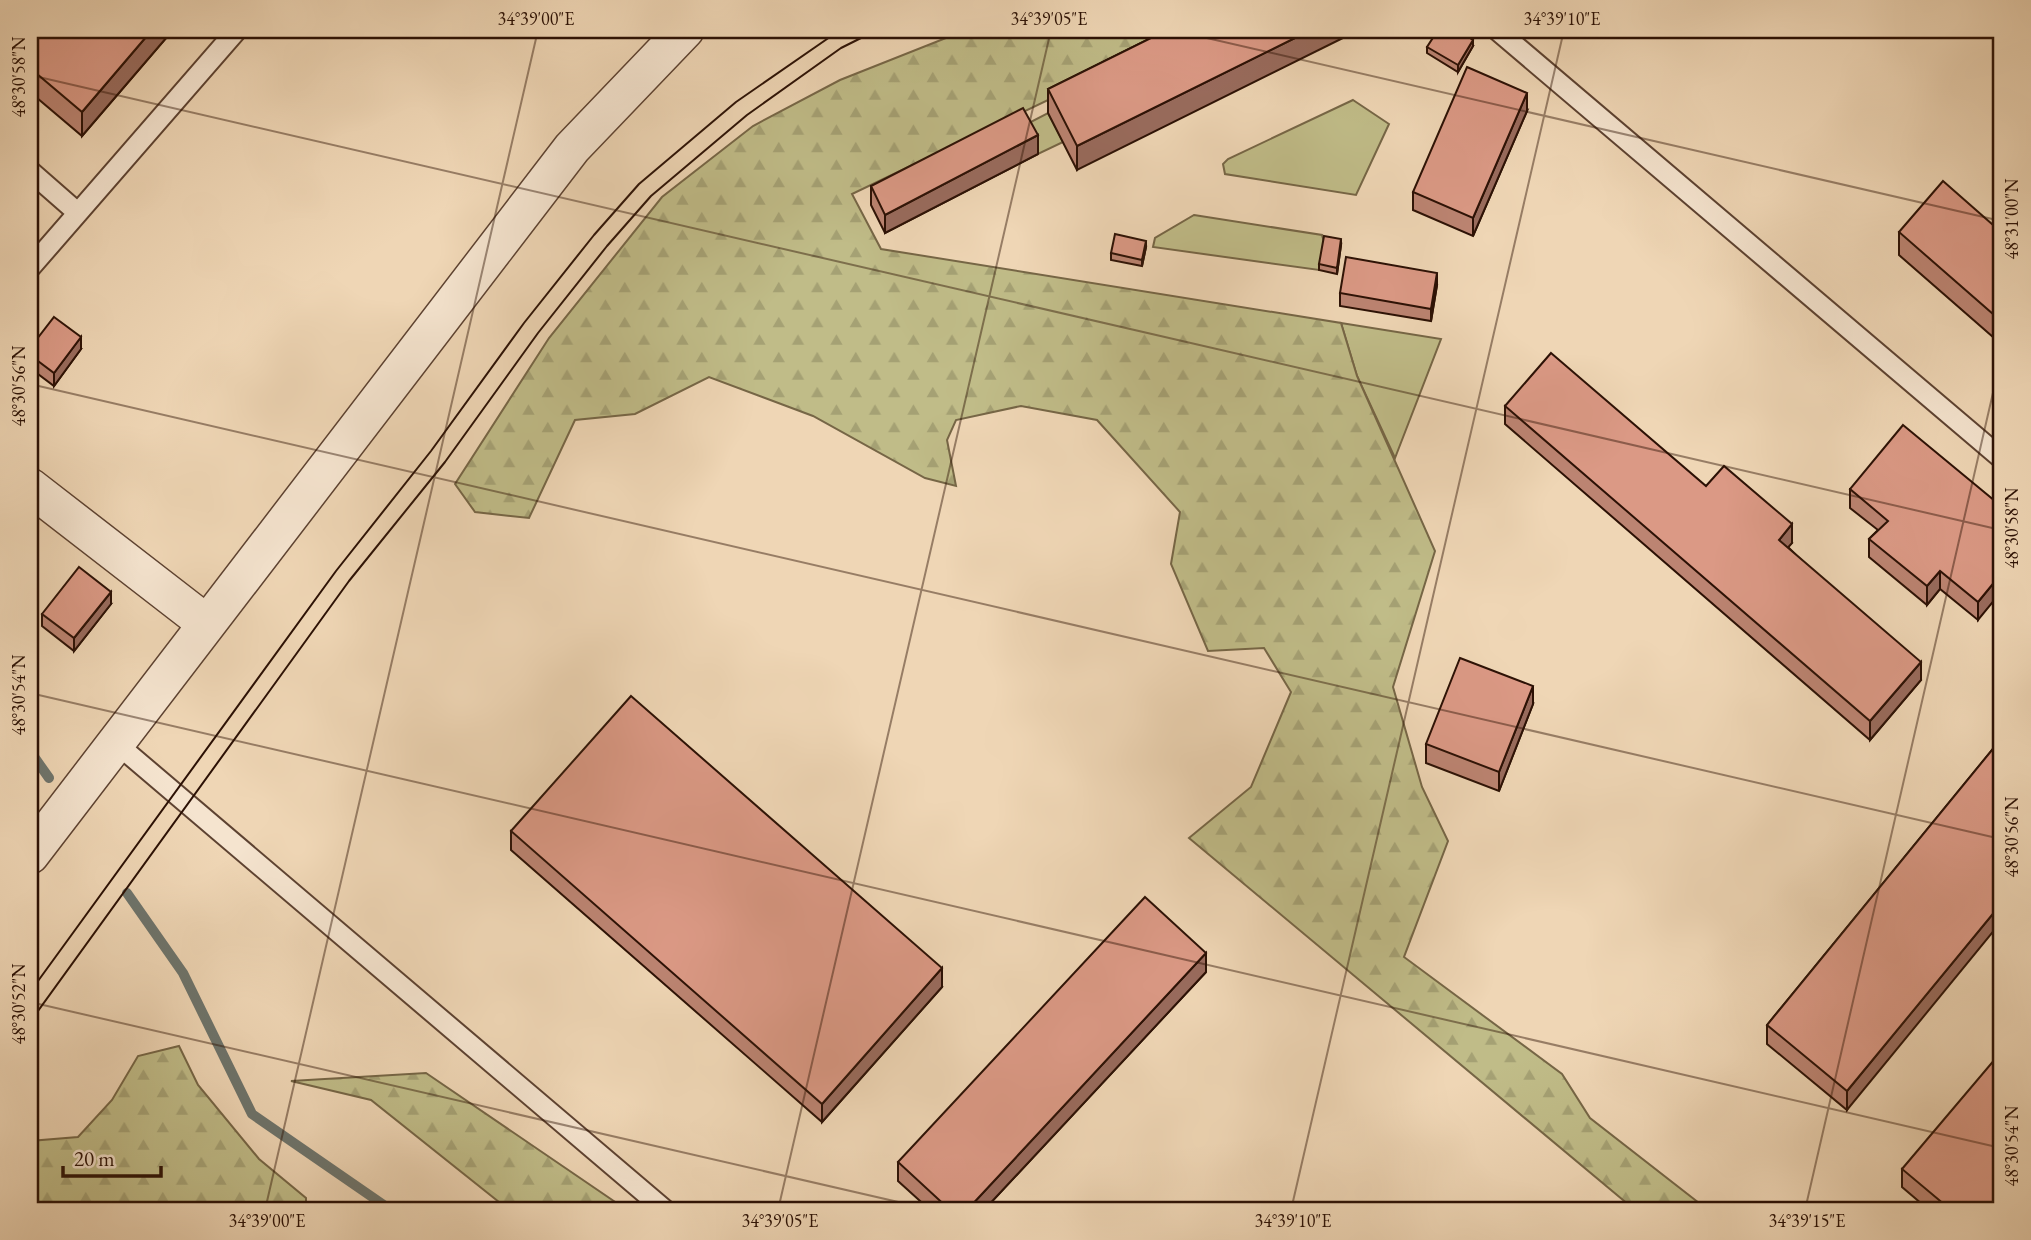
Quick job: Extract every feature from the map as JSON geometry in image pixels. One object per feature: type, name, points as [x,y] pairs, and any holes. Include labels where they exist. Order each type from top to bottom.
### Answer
[{"type":"street","points":[[30,855],[572,148],[685,30]]},
{"type":"street","points":[[30,487],[207,624]]},
{"type":"lane","points":[[30,268],[237,30]]},
{"type":"lane","points":[[1497,30],[2001,458]]},
{"type":"lane","points":[[30,171],[78,213]]},
{"type":"lane","points":[[117,744],[665,1210]]},
{"type":"green space","points":[[966,30],[1194,30],[852,194],[881,249],[1341,323],[1357,376],[1435,551],[1393,687],[1422,787],[1448,841],[1404,957],[1562,1074],[1590,1118],[1708,1210],[1635,1210],[1189,838],[1251,787],[1291,692],[1264,648],[1208,651],[1171,564],[1180,512],[1097,420],[1021,406],[956,420],[947,440],[956,486],[925,478],[813,416],[709,377],[635,414],[575,420],[529,518],[475,512],[455,484],[549,338],[662,197],[753,126],[840,80]]},
{"type":"green space","points":[[1353,100],[1389,124],[1356,195],[1225,174],[1223,164],[1228,159]]},
{"type":"green space","points":[[1048,113],[1063,142],[1038,154],[1023,126]]},
{"type":"green space","points":[[1194,215],[1322,235],[1324,242],[1319,270],[1153,247],[1155,238]]},
{"type":"green space","points":[[1341,323],[1441,339],[1395,458],[1357,376]]},
{"type":"green space","points":[[179,1046],[198,1085],[259,1159],[306,1198],[306,1210],[30,1210],[30,1141],[78,1137],[112,1100],[138,1056]]},
{"type":"green space","points":[[426,1073],[627,1210],[509,1210],[371,1100],[291,1081]]},
{"type":"building","points":[[30,30],[152,30],[82,112],[30,68]]},
{"type":"building","points":[[1167,30],[1311,30],[1077,146],[1048,89]]},
{"type":"building","points":[[1438,30],[1457,30],[1473,40],[1458,65],[1427,47]]},
{"type":"building","points":[[1467,67],[1527,93],[1473,218],[1413,192]]},
{"type":"building","points":[[1023,108],[1038,135],[885,215],[871,186]]},
{"type":"building","points":[[1943,181],[2001,232],[2001,321],[1899,232]]},
{"type":"building","points":[[1115,234],[1146,241],[1142,260],[1111,253]]},
{"type":"building","points":[[1324,236],[1341,239],[1337,268],[1319,264]]},
{"type":"building","points":[[1346,257],[1437,273],[1431,309],[1340,293]]},
{"type":"building","points":[[54,317],[81,337],[54,373],[30,355],[30,348]]},
{"type":"building","points":[[1551,353],[1706,486],[1724,466],[1792,524],[1779,540],[1921,662],[1870,721],[1505,406]]},
{"type":"building","points":[[1903,425],[2001,506],[2001,574],[1978,602],[1940,571],[1927,586],[1869,539],[1888,521],[1850,489]]},
{"type":"building","points":[[79,567],[111,592],[74,638],[42,614]]},
{"type":"building","points":[[1460,658],[1533,686],[1499,772],[1426,744]]},
{"type":"building","points":[[631,696],[942,968],[822,1104],[511,831]]},
{"type":"building","points":[[2001,739],[2001,904],[1847,1091],[1767,1025]]},
{"type":"building","points":[[1145,897],[1206,953],[967,1210],[950,1210],[898,1162]]},
{"type":"building","points":[[2001,1052],[2001,1210],[1951,1210],[1902,1169]]},
{"type":"waterway","points":[[30,751],[49,778]]},
{"type":"waterway","points":[[127,893],[183,973],[252,1114],[391,1210]]},
{"type":"tram line","points":[[30,992],[336,571],[431,451],[524,323],[594,235],[639,184],[736,102],[840,30]]},
{"type":"tram line","points":[[30,1022],[349,581],[445,462],[538,333],[607,246],[651,196],[747,115],[841,48],[877,30]]}]
